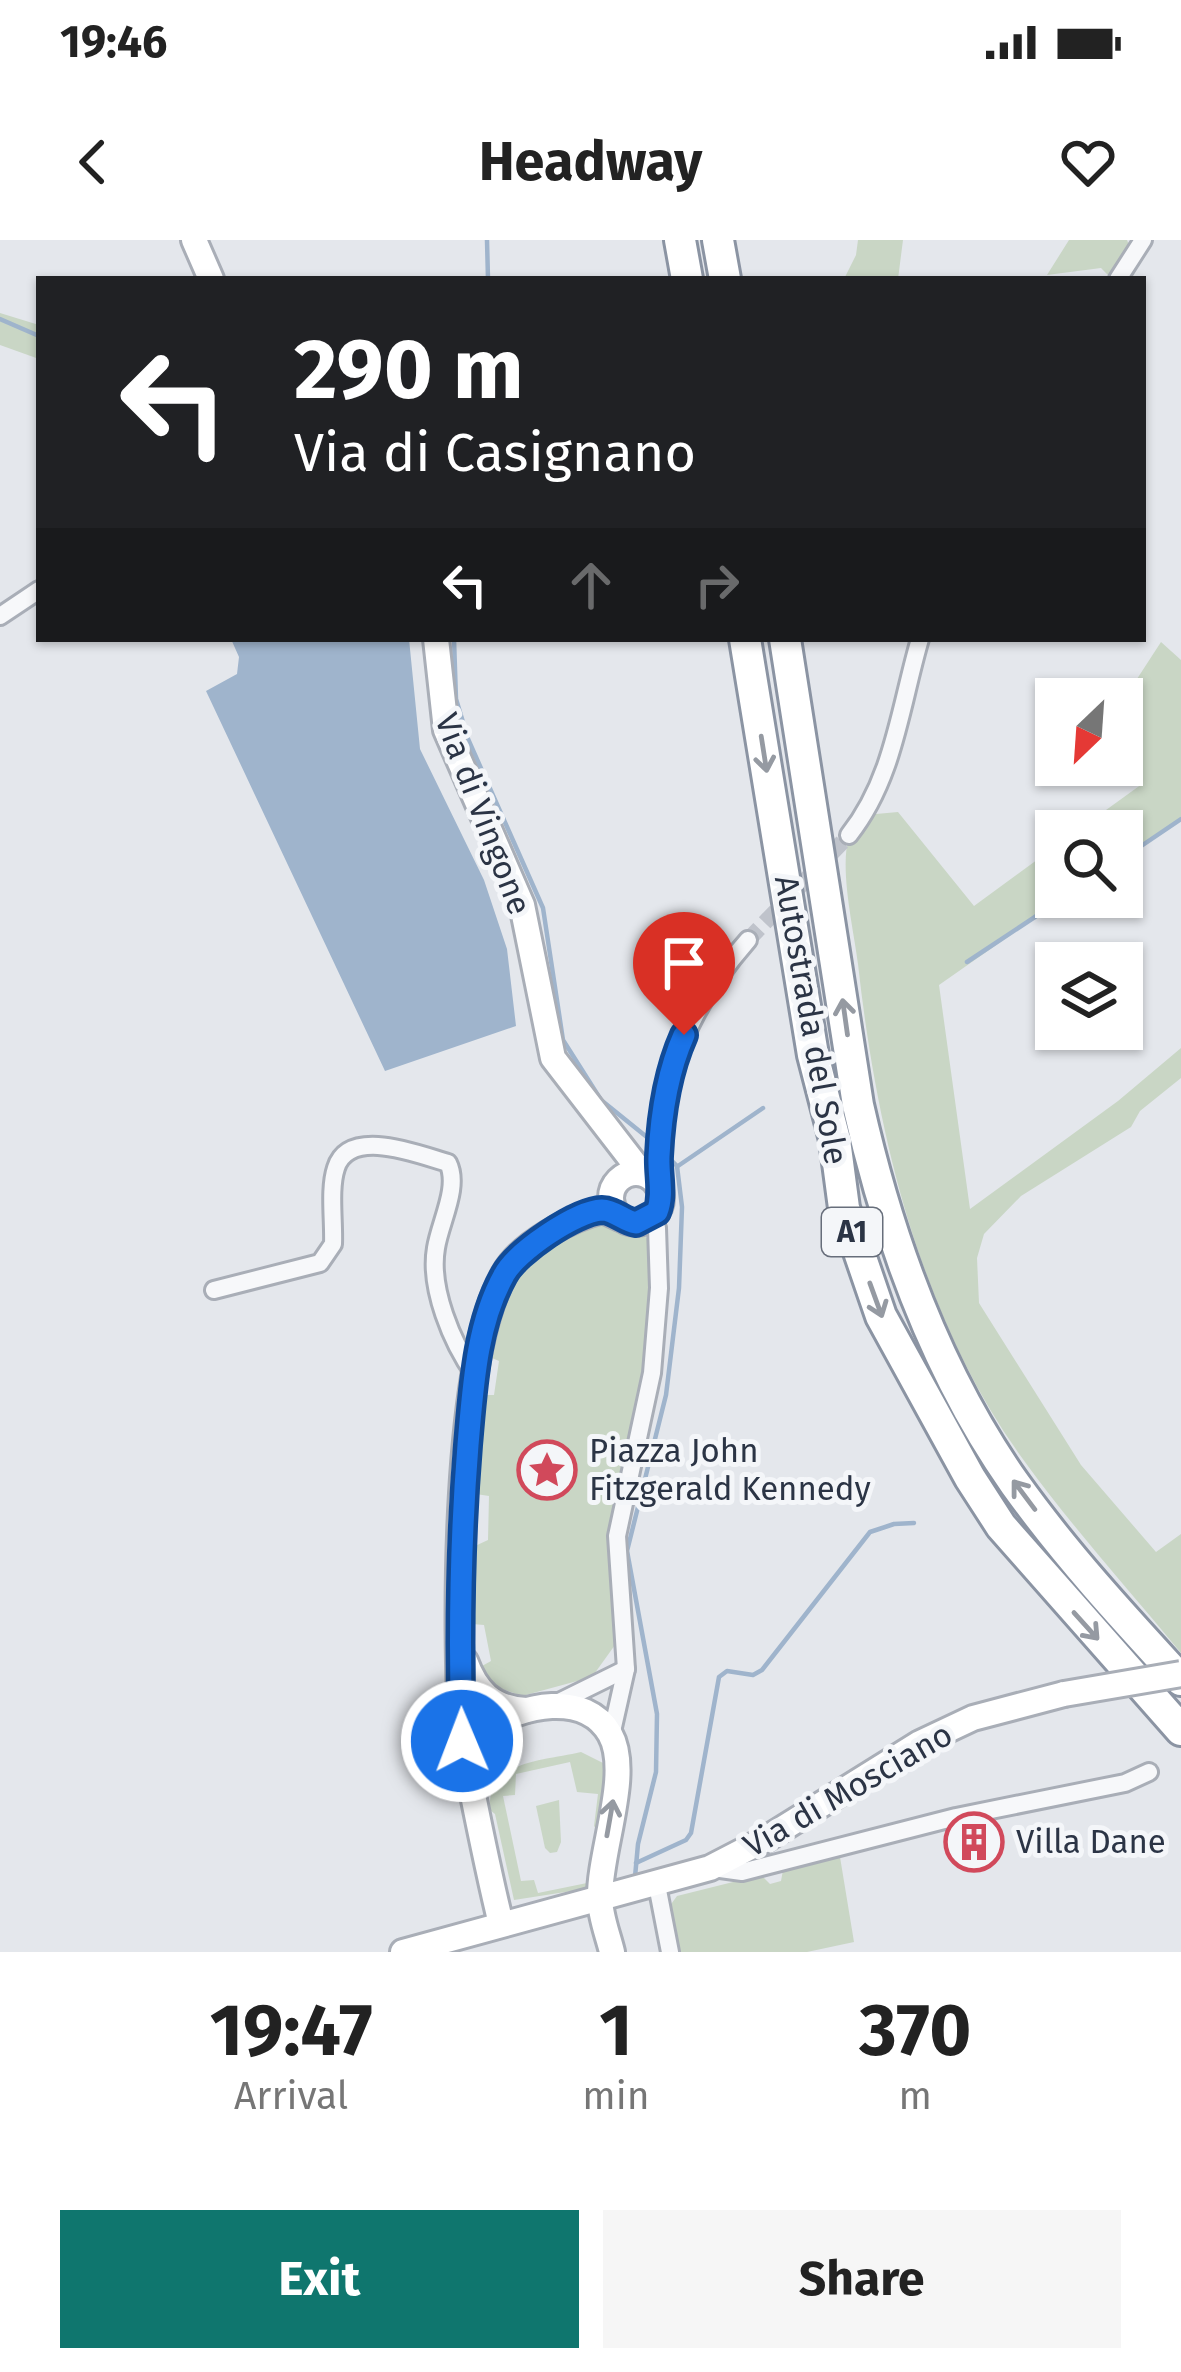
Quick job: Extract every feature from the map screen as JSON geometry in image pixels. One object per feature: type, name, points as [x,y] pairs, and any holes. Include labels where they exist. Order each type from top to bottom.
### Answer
[{"type":"highway","points":[[680,240],[686,276]]},
{"type":"highway","points":[[718,240],[724,276]]},
{"type":"highway","name":"Autostrada del Sole","points":[[745,642],[813,1055],[835,1140],[844,1208],[881,1316],[1001,1526],[1181,1730]]},
{"type":"highway","name":"Autostrada del Sole","points":[[785,642],[858,1105],[873,1173],[923,1316],[966,1405],[1014,1483],[1097,1589],[1181,1677]]},
{"type":"street","points":[[194,240],[210,276]]},
{"type":"street","points":[[1120,276],[1143,240]]},
{"type":"street","points":[[0,616],[36,592]]},
{"type":"street","name":"Via di Vingone","points":[[436,642],[446,730],[522,905],[553,1058],[639,1177]]},
{"type":"street","points":[[849,836],[880,783],[919,642]]},
{"type":"street","points":[[620,1218],[611,1204],[639,1177],[660,1137],[674,1058],[694,1012],[748,940]]},
{"type":"street","points":[[214,1290],[320,1263],[328,1255],[333,1244],[334,1169],[352,1149],[382,1146],[448,1163],[453,1180],[434,1253],[445,1318],[455,1345],[475,1375]]},
{"type":"street","points":[[576,1219],[603,1210],[636,1223],[652,1217],[660,1205],[639,1177]]},
{"type":"street","points":[[501,1924],[465,1757],[460,1639],[463,1508],[475,1375],[487,1314],[506,1270],[540,1240],[639,1177]]},
{"type":"street","points":[[612,1952],[602,1860],[619,1765],[611,1736],[626,1669],[617,1536],[652,1372],[659,1288],[658,1228],[652,1217]]},
{"type":"street","points":[[460,1639],[470,1674],[487,1698],[513,1709],[588,1712],[611,1736]]},
{"type":"street","points":[[465,1757],[489,1726],[545,1707],[626,1669]]},
{"type":"street","name":"Via di Mosciano","points":[[403,1952],[710,1868],[920,1744],[973,1718],[1064,1694],[1181,1677]]},
{"type":"street","points":[[710,1868],[742,1872],[956,1817],[1125,1783],[1149,1772]]},
{"type":"street","points":[[657,1885],[670,1952]]},
{"type":"green space","points":[[858,240],[903,240],[898,276],[846,276]]},
{"type":"green space","points":[[1069,240],[1127,240],[1133,256],[1115,276],[1101,268],[1047,275]]},
{"type":"green space","points":[[0,313],[36,324],[36,358],[0,345]]},
{"type":"green space","points":[[1161,642],[1181,660],[1181,819],[1143,845],[1143,810],[1106,810],[1143,786],[1143,678],[1138,678]]},
{"type":"green space","points":[[898,812],[974,906],[1035,861],[1035,918],[939,985],[970,1209],[1118,1101],[1181,1048],[1181,1078],[1140,1111],[1131,1127],[1021,1196],[984,1234],[977,1258],[979,1303],[1081,1465],[1156,1552],[1181,1534],[1181,1653],[1025,1462],[989,1407],[931,1288],[877,1095],[848,900],[846,850],[865,815]]},
{"type":"green space","name":"Piazza John Fitzgerald Kennedy","points":[[609,1218],[625,1229],[640,1231],[653,1245],[646,1350],[613,1510],[615,1645],[592,1677],[522,1696],[494,1686],[482,1666],[491,1661],[484,1625],[472,1624],[475,1546],[488,1540],[489,1496],[476,1494],[487,1395],[494,1395],[499,1361],[492,1358],[504,1307],[526,1267],[560,1238]]},
{"type":"green space","points":[[581,1752],[603,1763],[597,1830],[598,1794],[577,1792],[570,1762],[516,1774],[515,1795],[503,1796],[521,1881],[534,1880],[538,1893],[587,1883],[590,1871],[591,1888],[514,1900],[495,1814],[490,1810],[491,1794],[507,1772]]},
{"type":"green space","points":[[559,1800],[561,1842],[557,1852],[550,1853],[536,1806]]},
{"type":"green space","points":[[840,1857],[854,1942],[807,1952],[675,1952],[669,1907],[677,1896],[761,1875],[770,1884],[781,1881],[783,1870]]},
{"type":"water","points":[[232,642],[409,642],[420,749],[484,880],[507,949],[516,1026],[385,1071],[206,691],[237,674],[239,657]]},
{"type":"waterway","points":[[487,240],[488,276]]},
{"type":"waterway","points":[[0,319],[36,335]]},
{"type":"waterway","points":[[454,642],[456,699],[468,739],[543,908],[563,1040],[601,1100],[653,1142]]},
{"type":"waterway","points":[[1143,845],[1181,819]]},
{"type":"waterway","points":[[967,962],[1035,917]]},
{"type":"waterway","points":[[678,1166],[763,1108]]},
{"type":"waterway","points":[[635,1877],[656,1772],[657,1714],[627,1551],[666,1395],[679,1288],[682,1207],[677,1166],[665,1154]]},
{"type":"waterway","points":[[636,1863],[686,1840],[691,1833],[719,1677],[727,1671],[753,1675],[762,1670],[870,1532],[914,1523]]},
{"type":"tunnel","points":[[748,940],[849,835]]},
{"type":"place","name":"Piazza John Fitzgerald Kennedy","points":[[547,1470]]},
{"type":"place","name":"Villa Dane","points":[[974,1842]]},
{"type":"route","points":[[462,1741],[459,1595],[463,1508],[475,1375],[487,1314],[506,1270],[540,1240],[603,1210],[636,1223],[657,1212],[662,1198],[659,1159],[664,1102],[684,1035]]}]
